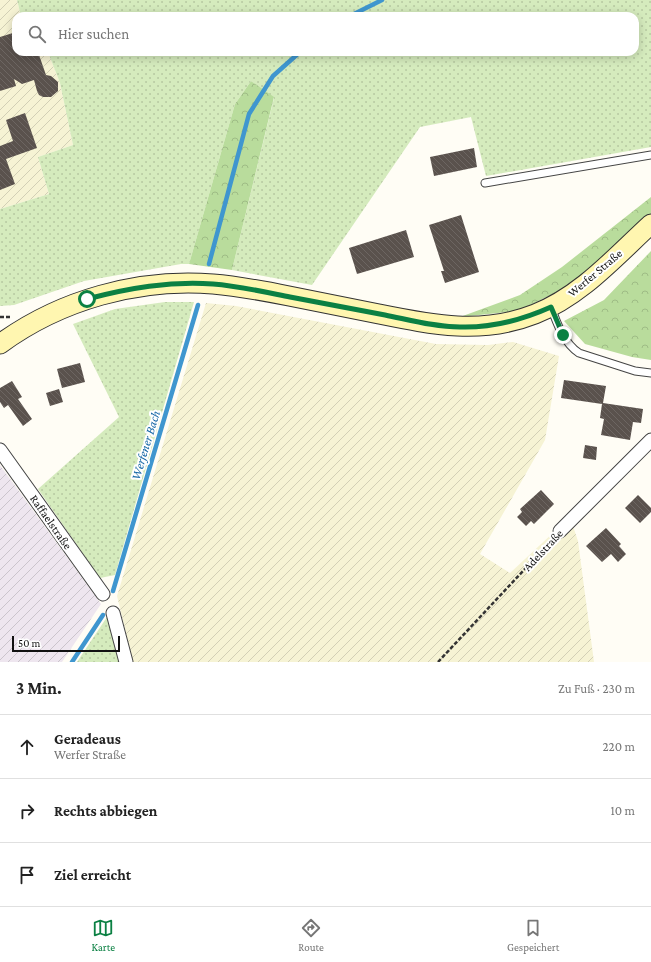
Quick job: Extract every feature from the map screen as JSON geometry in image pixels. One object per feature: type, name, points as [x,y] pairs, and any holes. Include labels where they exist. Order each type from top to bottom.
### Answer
[{"type":"street","name":"Werfer Straße","points":[[0,344],[54,312],[87,299],[136,287],[162,284],[213,284],[256,290],[428,324],[460,327],[489,325],[513,321],[534,315],[551,307],[579,290],[651,224]]},
{"type":"street","name":"Adelstraße","points":[[560,531],[651,440]]},
{"type":"street","name":"Raffaelstraße","points":[[0,450],[103,594]]},
{"type":"street","points":[[113,613],[126,662]]},
{"type":"lane","points":[[485,183],[651,155]]},
{"type":"lane","points":[[551,307],[563,335],[571,348],[579,353],[635,371],[651,373]]},
{"type":"path","name":"Adelstraße","points":[[438,662],[560,531]]},
{"type":"shaded area","points":[[0,0],[17,0],[20,12],[12,12],[12,56],[50,56],[60,83],[73,145],[38,157],[49,194],[0,209]]},
{"type":"shaded area","points":[[206,303],[236,306],[436,344],[488,345],[513,342],[559,356],[545,440],[480,554],[510,573],[570,517],[578,541],[594,662],[133,662],[117,596]]},
{"type":"shaded area","points":[[0,465],[101,604],[62,662],[0,662]]},
{"type":"green space","points":[[17,0],[651,0],[651,147],[486,176],[471,117],[420,127],[312,285],[232,270],[274,98],[251,81],[235,104],[189,264],[181,264],[84,281],[14,305],[0,306],[0,209],[49,194],[38,157],[73,145],[60,83],[50,56],[639,56],[639,12],[20,12]]},
{"type":"green space","points":[[251,81],[274,97],[232,270],[189,264],[235,104]]},
{"type":"green space","points":[[651,197],[651,215],[569,286],[518,311],[460,317],[520,295],[562,267]]},
{"type":"green space","points":[[651,251],[651,360],[632,357],[585,344],[564,321],[604,300]]},
{"type":"green space","points":[[165,302],[194,302],[115,575],[100,578],[38,489],[119,417],[73,324],[115,309]]},
{"type":"green space","points":[[107,617],[121,662],[77,662]]},
{"type":"building","points":[[12,33],[12,56],[39,56],[46,75],[51,76],[58,82],[58,91],[51,97],[43,97],[39,95],[34,80],[22,84],[14,79],[16,86],[0,91],[0,37]]},
{"type":"building","points":[[25,113],[37,148],[6,159],[15,184],[0,190],[0,146],[13,141],[6,120]]},
{"type":"building","points":[[474,148],[477,167],[434,176],[430,157]]},
{"type":"building","points":[[461,215],[479,272],[445,283],[441,271],[444,271],[429,225]]},
{"type":"building","points":[[406,230],[414,257],[357,274],[349,248]]},
{"type":"building","points":[[80,363],[85,382],[62,388],[57,369]]},
{"type":"building","points":[[564,380],[606,386],[603,403],[643,409],[641,423],[633,422],[630,440],[601,435],[604,419],[600,418],[602,404],[561,398]]},
{"type":"building","points":[[12,381],[22,397],[18,399],[32,419],[23,426],[8,405],[4,408],[0,402],[0,388]]},
{"type":"building","points":[[59,389],[63,402],[50,406],[46,393]]},
{"type":"building","points":[[585,445],[597,447],[596,460],[583,458]]},
{"type":"building","points":[[541,490],[554,504],[534,524],[531,521],[526,526],[517,517],[522,512],[520,509]]},
{"type":"building","points":[[638,495],[651,508],[651,512],[640,523],[625,508]]},
{"type":"building","points":[[606,528],[621,544],[619,546],[626,554],[618,562],[611,554],[602,562],[586,546]]},
{"type":"waterway","name":"Werfener Bach","points":[[358,12],[382,0]]},
{"type":"waterway","name":"Werfener Bach","points":[[209,264],[249,114],[273,76],[296,56]]},
{"type":"waterway","name":"Werfener Bach","points":[[113,591],[198,305]]},
{"type":"waterway","name":"Werfener Bach","points":[[72,662],[103,615]]},
{"type":"route","points":[[87,299],[136,287],[184,283],[213,284],[256,290],[428,324],[460,327],[489,325],[513,321],[534,315],[551,307],[563,335]]}]
